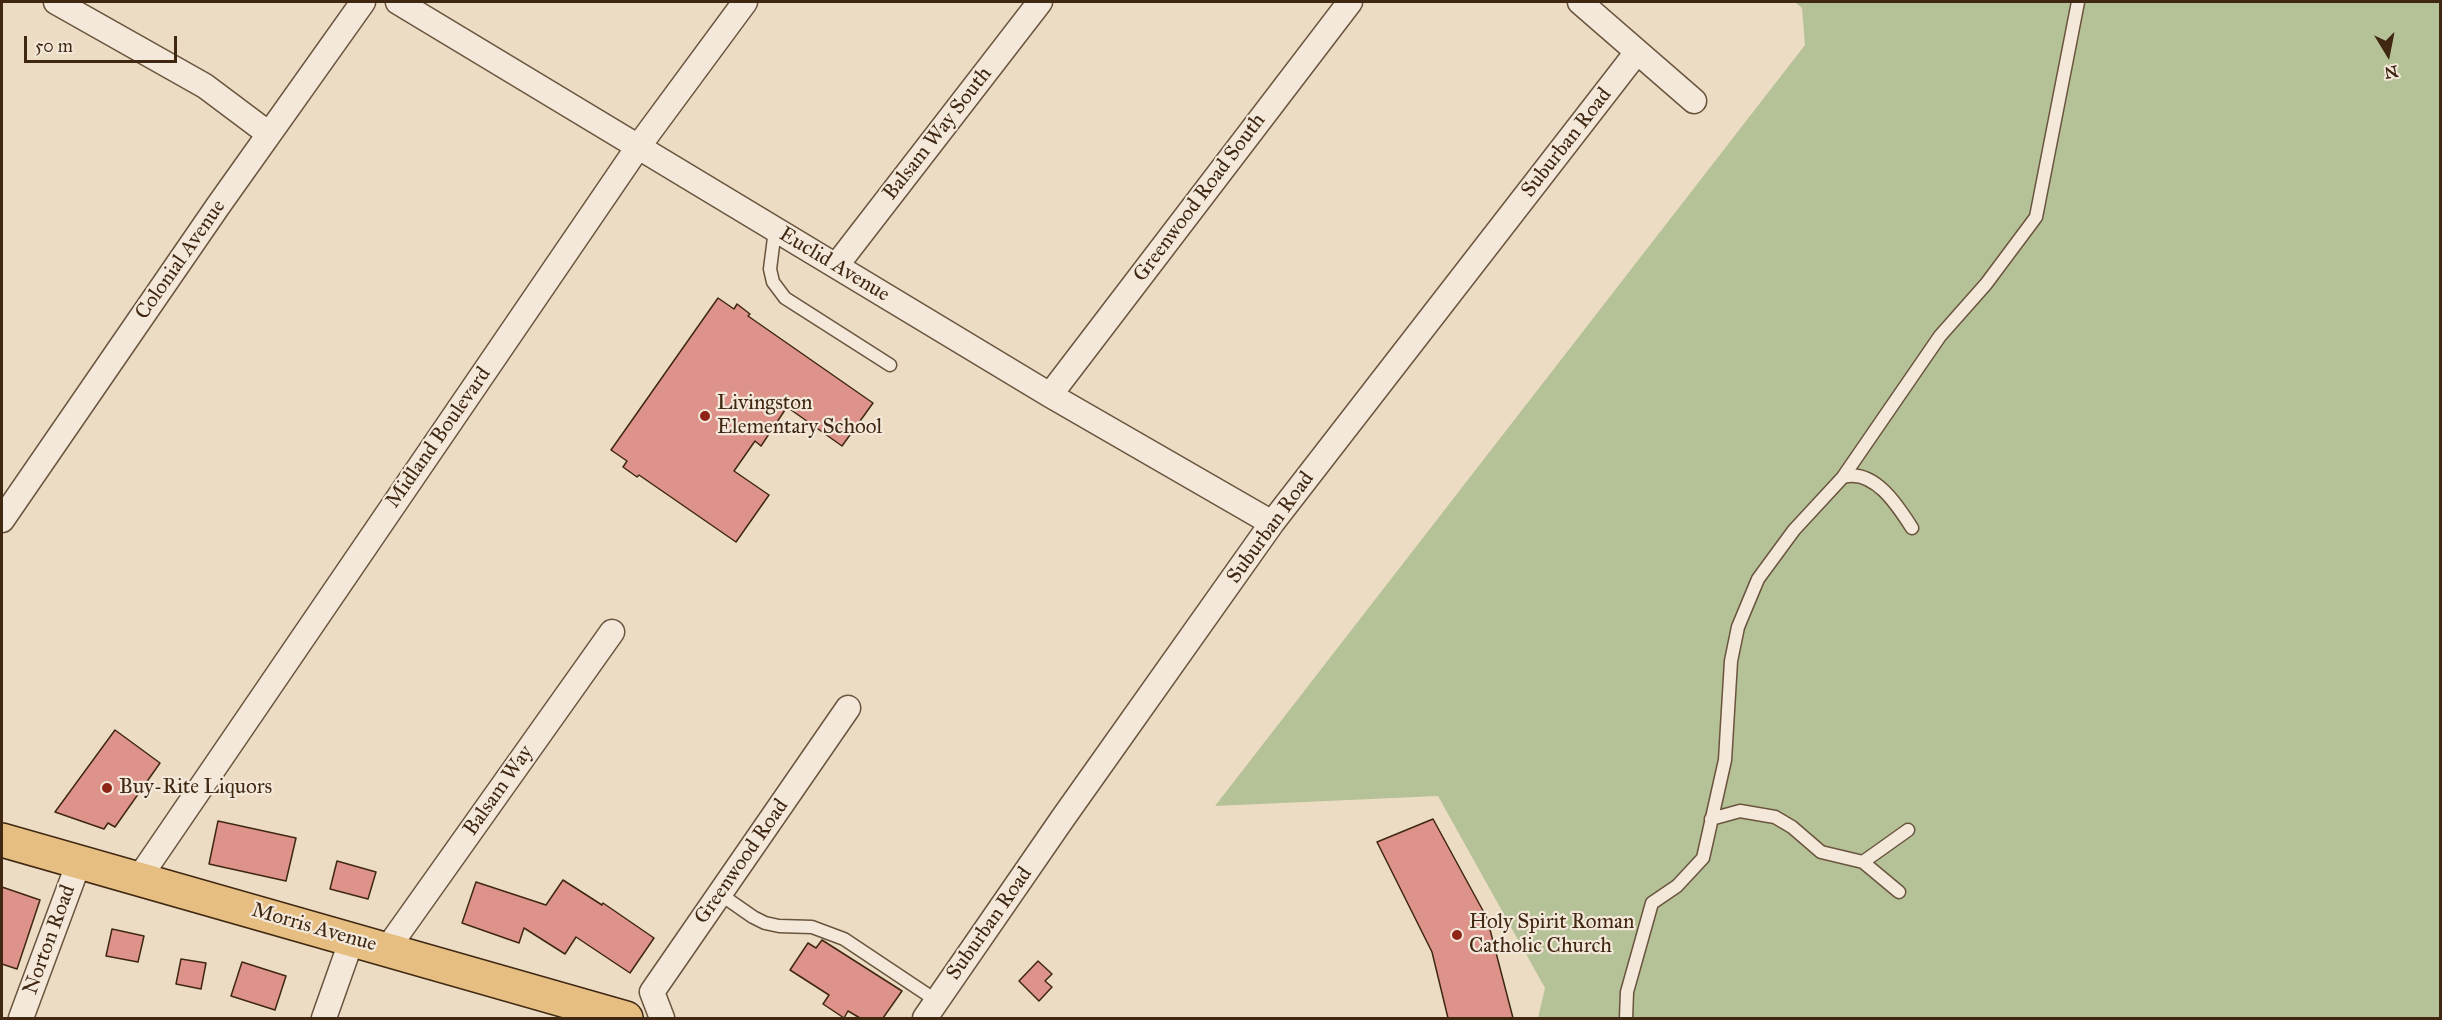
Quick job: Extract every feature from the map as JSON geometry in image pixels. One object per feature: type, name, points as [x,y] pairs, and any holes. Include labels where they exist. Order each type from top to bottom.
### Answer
[{"type":"main road","name":"Morris Avenue","points":[[2,840],[626,1018]]},
{"type":"street","points":[[56,2],[205,86],[269,134]]},
{"type":"street","name":"Colonial Avenue","points":[[2,520],[363,2]]},
{"type":"street","name":"Euclid Avenue","points":[[398,2],[1050,394],[1272,523]]},
{"type":"street","name":"Midland Boulevard","points":[[139,878],[638,147],[746,2]]},
{"type":"street","name":"Balsam Way South","points":[[836,266],[1040,2]]},
{"type":"street","name":"Greenwood Road South","points":[[1050,394],[1350,2]]},
{"type":"street","points":[[1580,2],[1694,101]]},
{"type":"street","name":"Suburban Road","points":[[931,1010],[1063,818],[1272,523],[1637,52]]},
{"type":"street","name":"Balsam Way","points":[[387,949],[612,632]]},
{"type":"street","name":"Greenwood Road","points":[[662,1018],[652,992],[848,708]]},
{"type":"street","name":"Norton Road","points":[[21,1018],[78,862]]},
{"type":"street","points":[[324,1018],[352,939]]},
{"type":"lane","points":[[1626,1018],[1627,992],[1652,903],[1677,886],[1703,858],[1725,760],[1731,661],[1738,627],[1758,579],[1794,530],[1843,477],[1940,336],[1986,284],[2036,217],[2078,2]]},
{"type":"lane","points":[[775,230],[770,269],[773,282],[785,298],[890,365]]},
{"type":"lane","points":[[1843,477],[1857,476],[1878,486],[1891,496],[1912,528]]},
{"type":"lane","points":[[1711,819],[1740,811],[1775,817],[1792,827],[1821,852],[1863,862],[1899,892]]},
{"type":"lane","points":[[1863,862],[1908,830]]},
{"type":"lane","points":[[720,894],[765,923],[779,926],[812,927],[844,939],[931,1010]]},
{"type":"green space","points":[[1795,2],[2440,2],[2440,1018],[1538,1018],[1545,988],[1438,796],[1215,806],[1805,45],[1802,8]]},
{"type":"building","name":"Livingston Elementary School","points":[[718,298],[734,309],[737,304],[750,314],[748,316],[873,403],[842,446],[787,407],[761,446],[755,441],[734,471],[769,495],[736,542],[639,475],[637,477],[623,467],[627,461],[611,450]]},
{"type":"building","name":"Buy-Rite Liquors","points":[[115,730],[160,763],[115,827],[108,823],[104,829],[55,812]]},
{"type":"building","name":"Holy Spirit Roman Catholic Church","points":[[1433,819],[1487,918],[1513,1018],[1448,1018],[1432,952],[1377,842]]},
{"type":"building","points":[[218,821],[296,838],[286,881],[209,864]]},
{"type":"building","points":[[337,861],[376,872],[368,899],[330,889]]},
{"type":"building","points":[[563,880],[602,905],[603,903],[654,938],[630,973],[576,937],[565,954],[524,928],[519,943],[462,923],[476,882],[546,905]]},
{"type":"building","points":[[2,887],[40,900],[17,969],[2,964]]},
{"type":"building","points":[[112,929],[144,936],[138,962],[106,956]]},
{"type":"building","points":[[822,940],[902,991],[883,1018],[860,1018],[848,1011],[844,1018],[823,1004],[829,995],[790,970],[808,943],[816,948]]},
{"type":"building","points":[[181,959],[206,963],[201,989],[176,984]]},
{"type":"building","points":[[1038,961],[1052,974],[1045,981],[1052,987],[1039,1001],[1019,981]]},
{"type":"building","points":[[242,962],[286,976],[275,1010],[231,996]]},
{"type":"place","name":"Livingston Elementary School","points":[[705,416]]},
{"type":"place","name":"Buy-Rite Liquors","points":[[107,788]]},
{"type":"place","name":"Holy Spirit Roman Catholic Church","points":[[1457,935]]}]
